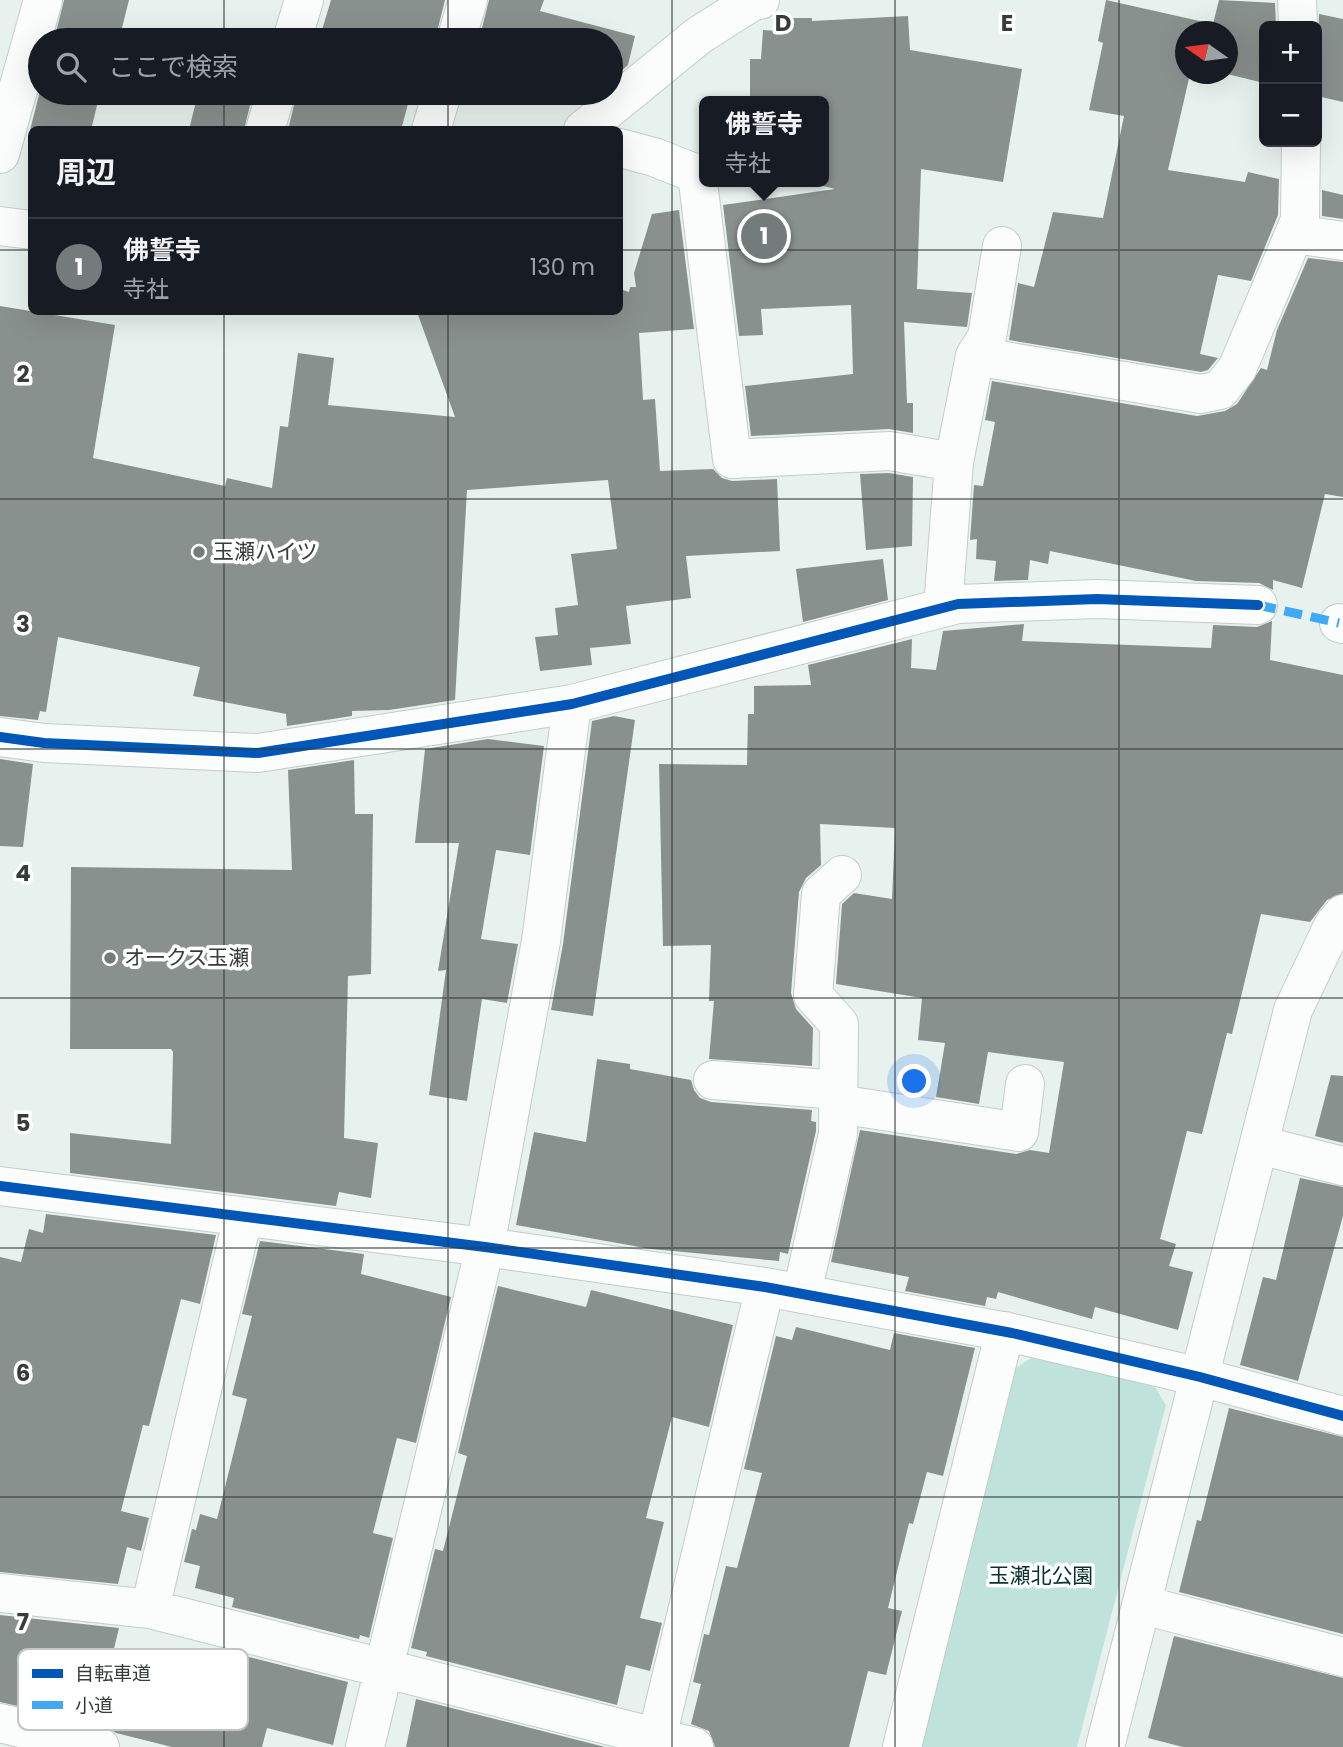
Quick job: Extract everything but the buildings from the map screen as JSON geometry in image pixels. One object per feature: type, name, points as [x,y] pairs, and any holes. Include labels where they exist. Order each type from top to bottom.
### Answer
[{"type":"street","points":[[35,28],[43,0]]},
{"type":"street","points":[[296,28],[304,0]]},
{"type":"street","points":[[460,28],[468,0]]},
{"type":"street","points":[[623,97],[698,36],[753,1],[760,0]]},
{"type":"street","points":[[1297,0],[1298,21]]},
{"type":"street","points":[[0,154],[28,54]]},
{"type":"street","points":[[266,126],[272,105]]},
{"type":"street","points":[[432,126],[438,105]]},
{"type":"street","points":[[588,126],[614,105]]},
{"type":"street","points":[[975,356],[1201,394],[1220,390],[1237,369],[1300,220],[1301,147]]},
{"type":"street","points":[[623,149],[654,157],[697,174],[732,459],[890,451],[954,462]]},
{"type":"street","points":[[0,226],[28,230]]},
{"type":"street","points":[[1294,234],[1343,241]]},
{"type":"street","points":[[943,608],[954,462],[975,356],[987,337],[1002,246]]},
{"type":"street","points":[[0,737],[44,743],[258,753],[572,704],[958,604],[1097,599],[1258,605]]},
{"type":"street","points":[[365,1747],[485,1247],[541,941],[572,704]]},
{"type":"street","points":[[802,1293],[838,1134],[839,1024],[813,995],[821,894],[842,875]]},
{"type":"street","points":[[1105,1747],[1293,1010],[1340,923]]},
{"type":"street","points":[[713,1080],[838,1097],[1019,1132],[1026,1084]]},
{"type":"street","points":[[1260,1145],[1343,1166]]},
{"type":"street","points":[[0,1186],[485,1247],[802,1293],[1005,1331],[1200,1377],[1343,1416]]},
{"type":"street","points":[[150,1609],[243,1217]]},
{"type":"street","points":[[657,1737],[765,1287]]},
{"type":"street","points":[[902,1747],[1005,1331]]},
{"type":"street","points":[[0,1593],[150,1609],[694,1747]]},
{"type":"street","points":[[1143,1605],[1343,1657]]},
{"type":"street","points":[[0,1723],[18,1727]]},
{"type":"street","points":[[29,1730],[100,1747]]},
{"type":"green space","name":"玉瀬北公園","points":[[1034,1356],[1155,1387],[1166,1405],[1077,1747],[916,1747],[1016,1368]]},
{"type":"marked path","points":[[1258,605],[1339,623]]},
{"type":"cycle path","points":[[0,737],[44,743],[258,753],[572,704],[958,604],[1097,599],[1258,605]]},
{"type":"cycle path","points":[[0,1186],[485,1247],[765,1287],[1012,1333],[1200,1377],[1343,1416]]},
{"type":"place","name":"佛誓寺","points":[[764,236]]},
{"type":"place","name":"玉瀬ハイツ","points":[[199,552]]},
{"type":"place","name":"オークス玉瀬","points":[[110,958]]}]
